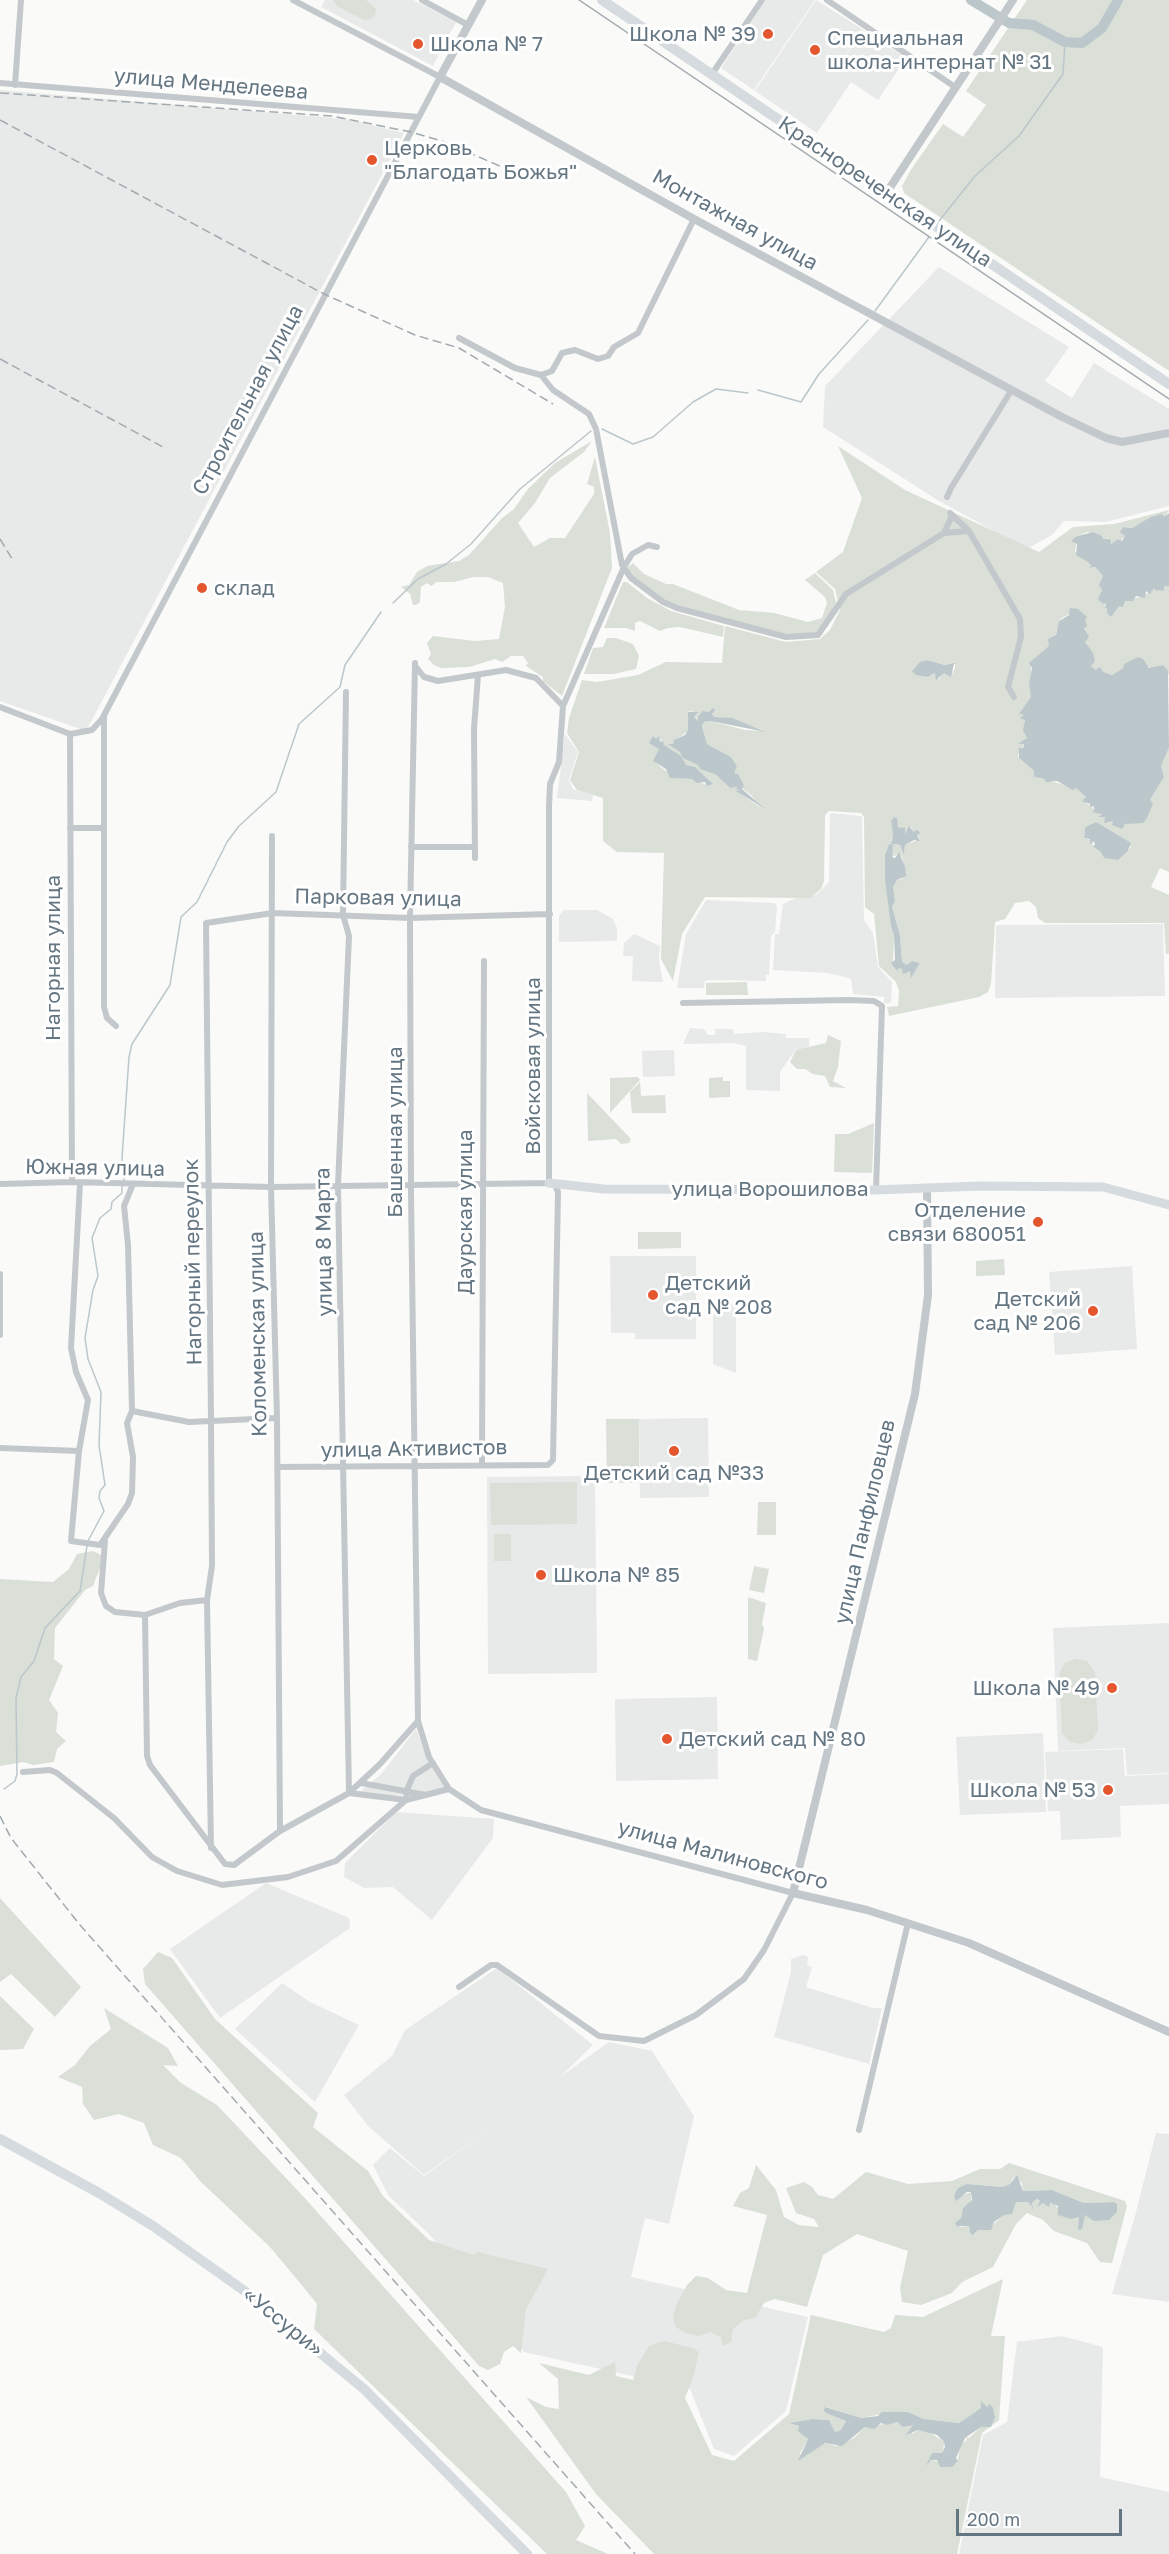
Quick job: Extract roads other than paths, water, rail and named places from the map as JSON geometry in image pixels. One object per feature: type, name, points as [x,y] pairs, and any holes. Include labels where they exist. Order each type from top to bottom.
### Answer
[{"type":"main road","name":"Краснореченская улица","points":[[602,0],[1169,384]]},
{"type":"main road","name":"улица Ворошилова","points":[[549,1183],[596,1189],[876,1190],[1103,1186],[1169,1205]]},
{"type":"main road","name":"«Уссури»","points":[[0,2139],[126,2209],[203,2260],[246,2292],[364,2389],[527,2554]]},
{"type":"street","points":[[15,85],[21,0]]},
{"type":"street","name":"Монтажная улица","points":[[293,0],[440,77],[694,219],[1011,391],[1115,441],[1132,442],[1169,433]]},
{"type":"street","points":[[422,0],[468,25]]},
{"type":"street","name":"Строительная улица","points":[[70,734],[92,730],[104,715],[218,494],[482,0]]},
{"type":"street","points":[[712,74],[762,0]]},
{"type":"street","points":[[827,0],[955,87]]},
{"type":"street","points":[[887,192],[1013,0]]},
{"type":"street","name":"улица Менделеева","points":[[0,83],[419,117]]},
{"type":"street","points":[[542,375],[552,370],[562,353],[575,350],[598,359],[608,356],[614,347],[638,333],[694,219]]},
{"type":"street","points":[[459,338],[515,368],[542,375],[553,390],[589,414],[593,421],[624,567],[632,578],[663,602],[677,608],[786,638],[818,635],[846,594],[944,532],[969,531]]},
{"type":"street","points":[[948,497],[951,488],[1011,391]]},
{"type":"street","points":[[944,532],[951,514],[969,531],[1020,620],[1021,637],[1008,687],[1014,697]]},
{"type":"street","points":[[624,567],[632,554],[648,545],[657,547]]},
{"type":"street","name":"Войсковая улица","points":[[552,1463],[556,1376],[558,1192],[555,1185],[549,1183],[550,784],[559,762],[563,706],[624,567]]},
{"type":"street","name":"Башенная улица","points":[[417,1601],[410,918],[416,663],[420,674],[438,681],[478,675]]},
{"type":"street","points":[[475,858],[474,729],[478,675],[506,670],[536,678],[563,706]]},
{"type":"street","name":"улица 8 Марта","points":[[346,692],[343,915],[349,936],[338,1185],[349,1792]]},
{"type":"street","points":[[0,708],[70,734]]},
{"type":"street","points":[[104,715],[104,1007],[107,1018],[116,1026]]},
{"type":"street","name":"Нагорная улица","points":[[70,734],[72,1182]]},
{"type":"street","points":[[70,828],[104,828]]},
{"type":"street","name":"Коломенская улица","points":[[272,836],[271,1187],[277,1418],[280,1831]]},
{"type":"street","points":[[411,847],[475,847]]},
{"type":"street","name":"Парковая улица","points":[[206,923],[273,914],[410,918],[550,914]]},
{"type":"street","name":"Нагорный переулок","points":[[206,923],[212,1566],[207,1600],[211,1848]]},
{"type":"street","name":"Даурская улица","points":[[482,1464],[481,1184],[484,961]]},
{"type":"street","points":[[683,1003],[849,1000],[874,1001],[882,1006],[876,1190]]},
{"type":"street","name":"Южная улица","points":[[0,1184],[72,1182],[271,1187],[549,1183]]},
{"type":"street","points":[[80,1183],[71,1348],[76,1372],[88,1400],[79,1451],[71,1541],[100,1545],[105,1541],[132,1493],[133,1457],[127,1424],[132,1411],[128,1245],[124,1206],[133,1184]]},
{"type":"street","name":"улица Панфиловцев","points":[[793,1893],[915,1394],[928,1294],[927,1188]]},
{"type":"street","points":[[0,1274],[0,1335]]},
{"type":"street","points":[[132,1411],[189,1422],[277,1418]]},
{"type":"street","points":[[0,1448],[79,1451]]},
{"type":"street","name":"улица Активистов","points":[[277,1467],[416,1467],[552,1463]]},
{"type":"street","points":[[105,1541],[101,1593],[106,1606],[115,1612],[145,1615],[180,1603],[207,1600]]},
{"type":"street","name":"улица Малиновского","points":[[417,1601],[418,1721],[433,1763],[449,1789],[481,1810],[793,1893],[867,1910],[908,1923],[988,1950],[1169,2032]]},
{"type":"street","points":[[145,1615],[148,1761],[211,1848],[230,1866],[280,1831],[361,1784],[418,1721]]},
{"type":"street","points":[[23,1772],[50,1770],[57,1773],[114,1818],[152,1857],[177,1871],[222,1885],[288,1877],[336,1861],[406,1800],[407,1790],[413,1776],[433,1763]]},
{"type":"street","points":[[361,1784],[426,1795]]},
{"type":"street","points":[[349,1792],[406,1800],[449,1789]]},
{"type":"street","points":[[459,1987],[490,1965],[496,1965],[599,2036],[644,2042],[696,2015],[744,1979],[764,1950],[793,1893]]},
{"type":"street","points":[[859,2130],[908,1923]]},
{"type":"waterway","points":[[971,0],[1009,23],[1033,25],[1065,42],[1082,43],[1102,28],[1118,0]]},
{"type":"waterway","points":[[939,221],[975,176],[1019,136],[1063,74],[1065,42]]},
{"type":"waterway","points":[[875,311],[929,237]]},
{"type":"waterway","points":[[758,390],[801,402],[819,374],[868,320]]},
{"type":"waterway","points":[[602,429],[633,444],[653,437],[693,402],[716,389],[748,393]]},
{"type":"waterway","points":[[393,603],[418,579],[446,564],[471,544],[520,489],[591,431]]},
{"type":"waterway","points":[[124,1181],[122,1158],[129,1057],[132,1044],[170,985],[181,917],[197,902],[227,842],[239,826],[276,792],[299,724],[340,687],[345,665],[381,612]]},
{"type":"waterway","points":[[88,1541],[104,1511],[99,1498],[100,1491],[105,1485],[99,1445],[101,1392],[88,1359],[85,1338],[93,1290],[98,1276],[92,1238],[100,1218],[111,1209],[112,1202],[122,1193],[122,1186]]},
{"type":"waterway","points":[[4,1789],[15,1781],[17,1774],[16,1698],[21,1677],[34,1661],[45,1628],[80,1591],[87,1546]]},
{"type":"tram line","points":[[579,0],[1169,399]]},
{"type":"railway","points":[[0,93],[332,116],[411,132],[442,141],[502,167]]},
{"type":"railway","points":[[0,120],[324,294],[415,335],[459,348],[553,404]]},
{"type":"railway","points":[[0,359],[163,447]]},
{"type":"railway","points":[[0,539],[14,562]]},
{"type":"railway","points":[[0,1816],[11,1838],[80,1925],[635,2554]]},
{"type":"place","name":"Школа № 39","points":[[768,34]]},
{"type":"place","name":"Школа № 7","points":[[418,44]]},
{"type":"place","name":"Специальная школа-интернат № 31","points":[[815,50]]},
{"type":"place","name":"Церковь \"Благодать Божья\"","points":[[372,160]]},
{"type":"place","name":"склад","points":[[202,588]]},
{"type":"place","name":"Отделение связи 680051","points":[[1038,1222]]},
{"type":"place","name":"Детский сад № 208","points":[[653,1295]]},
{"type":"place","name":"Детский сад № 206","points":[[1093,1311]]},
{"type":"place","name":"Детский сад №33","points":[[674,1451]]},
{"type":"place","name":"Школа № 85","points":[[541,1575]]},
{"type":"place","name":"Школа № 49","points":[[1112,1688]]},
{"type":"place","name":"Детский сад № 80","points":[[667,1739]]},
{"type":"place","name":"Школа № 53","points":[[1108,1790]]}]
